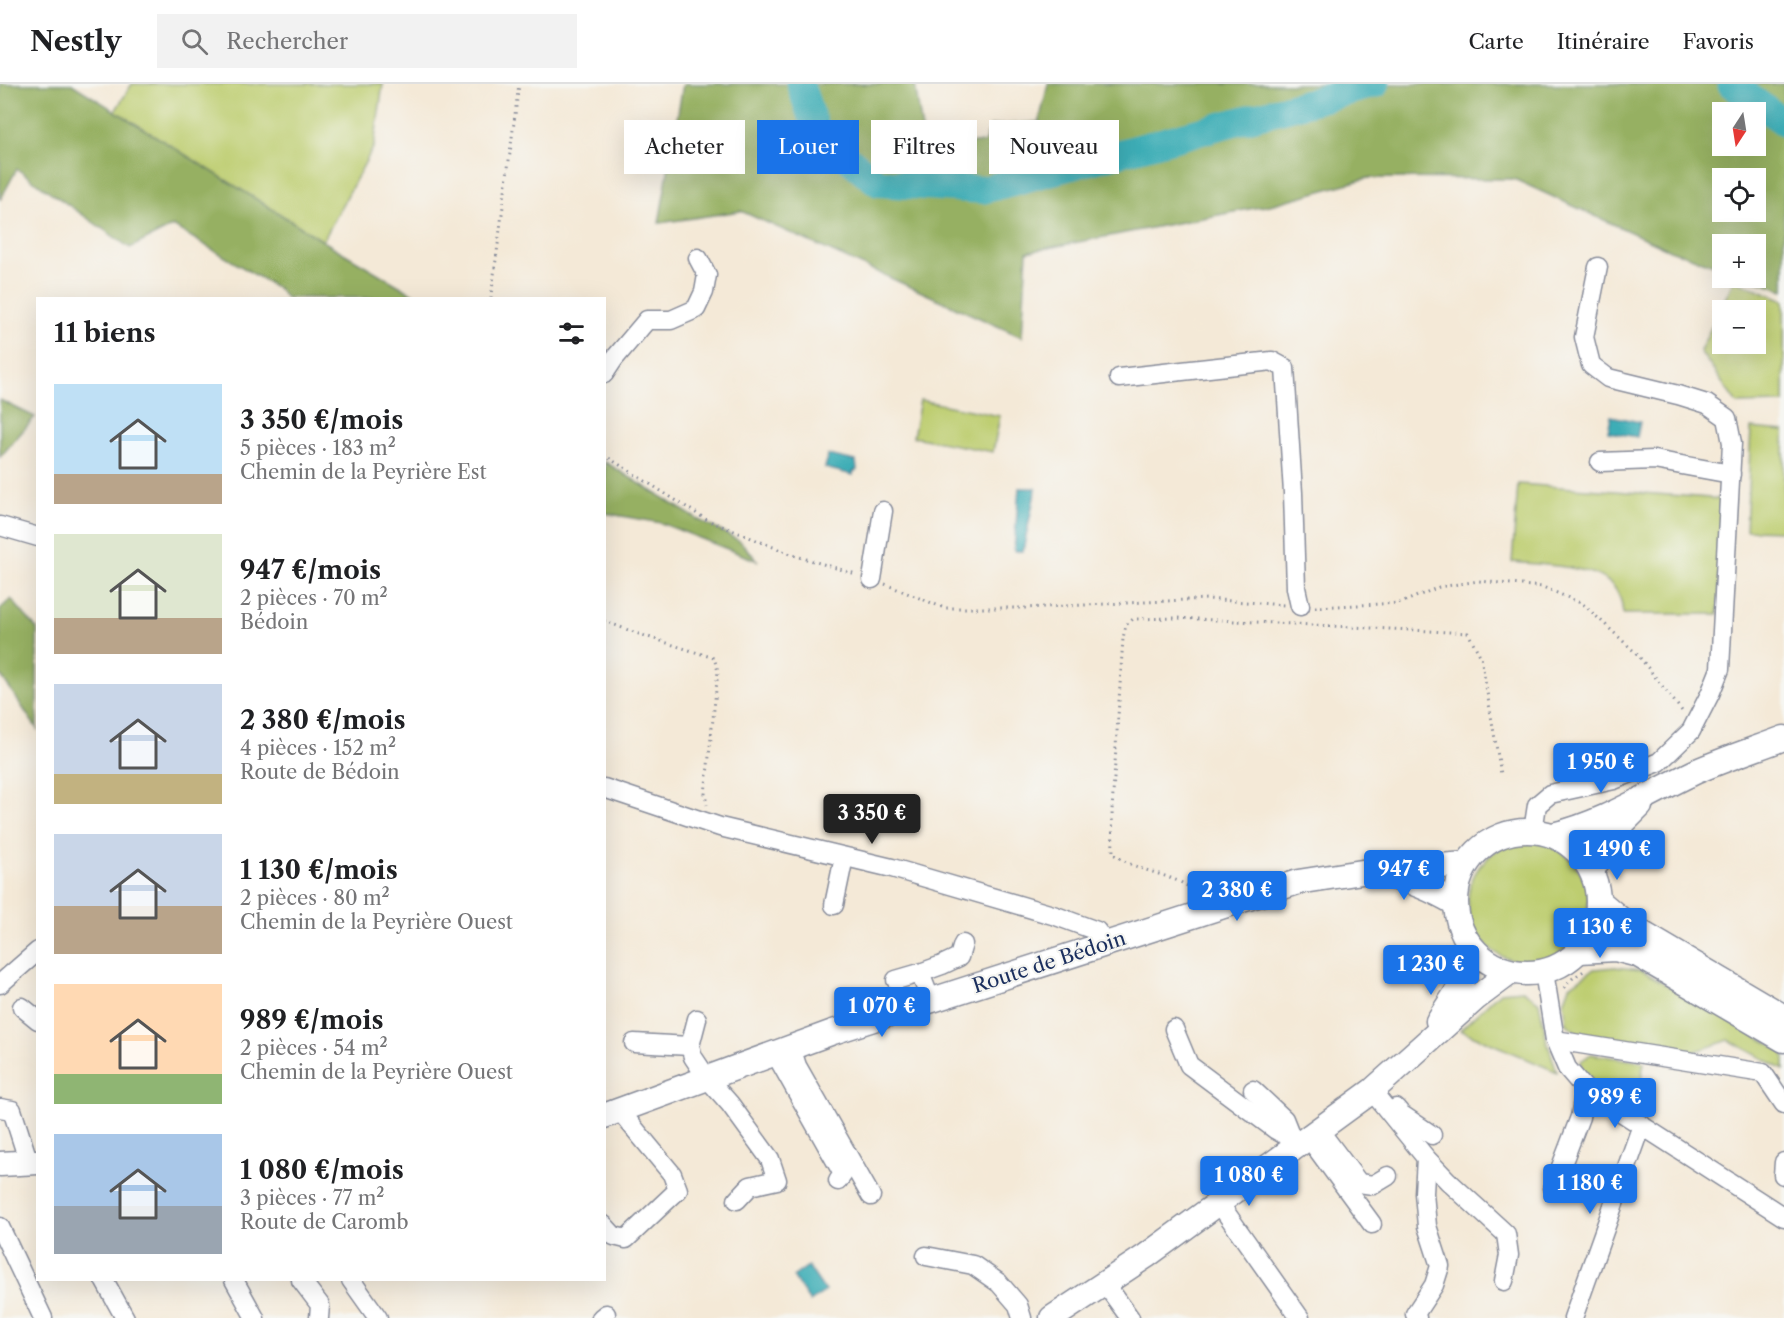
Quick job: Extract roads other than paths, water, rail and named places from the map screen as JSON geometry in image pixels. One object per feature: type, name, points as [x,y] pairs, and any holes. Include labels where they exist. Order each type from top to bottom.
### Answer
[{"type":"main road","points":[[1784,738],[1725,760],[1570,831],[1513,832],[1495,838],[1479,849],[1466,864],[1458,882],[1455,903],[1460,928],[1473,949],[1490,964],[1511,972],[1527,974],[1544,972],[1615,949],[1638,955],[1784,1040]]},
{"type":"main road","points":[[1592,871],[1612,834],[1629,815],[1661,789]]},
{"type":"main road","points":[[1543,833],[1576,850],[1592,871],[1597,886],[1599,901],[1597,919],[1583,960]]},
{"type":"main road","points":[[1362,872],[1466,864]]},
{"type":"main road","points":[[1362,872],[1404,879],[1429,888],[1455,903]]},
{"type":"main road","name":"Route de Bédoin","points":[[611,1113],[783,1050],[1207,910],[1298,882],[1362,872]]},
{"type":"main road","points":[[1599,901],[1625,923],[1784,1017]]},
{"type":"main road","points":[[1413,1054],[1445,1012],[1460,987],[1473,949]]},
{"type":"main road","points":[[1052,1318],[1146,1256],[1377,1087],[1476,998],[1511,972]]},
{"type":"main road","points":[[0,1164],[35,1163]]},
{"type":"street","points":[[606,371],[647,320],[671,320],[696,309],[704,292],[707,275],[698,258]]},
{"type":"street","points":[[1543,833],[1537,805],[1550,794],[1614,780],[1659,762],[1691,731],[1720,669],[1732,443],[1727,418],[1707,404],[1608,378],[1591,365],[1584,337],[1598,267]]},
{"type":"street","points":[[1119,378],[1272,361],[1285,368],[1296,588],[1300,606]]},
{"type":"street","points":[[1600,462],[1654,460],[1731,474]]},
{"type":"street","points":[[872,579],[883,511]]},
{"type":"street","points":[[0,526],[36,536]]},
{"type":"street","points":[[606,789],[720,827],[892,868],[1086,926],[1097,931],[1106,944]]},
{"type":"street","points":[[834,906],[844,857]]},
{"type":"street","points":[[896,980],[959,957],[963,944]]},
{"type":"street","points":[[0,984],[36,953]]},
{"type":"street","points":[[1544,972],[1555,1040],[1567,1068],[1585,1089],[1784,1217]]},
{"type":"street","points":[[920,973],[931,1001]]},
{"type":"street","points":[[22,1007],[36,1018]]},
{"type":"street","points":[[697,1019],[690,1046],[693,1057],[770,1159],[777,1180],[750,1186],[738,1200]]},
{"type":"street","points":[[1174,1029],[1188,1065],[1276,1130],[1305,1138],[1372,1224]]},
{"type":"street","points":[[1555,1040],[1763,1073],[1784,1104]]},
{"type":"street","points":[[634,1043],[690,1046]]},
{"type":"street","points":[[783,1050],[843,1174],[838,1181]]},
{"type":"street","points":[[783,1050],[797,1066],[871,1196]]},
{"type":"street","points":[[1377,1087],[1401,1114],[1432,1136]]},
{"type":"street","points":[[1377,1087],[1426,1158],[1506,1234],[1509,1255],[1504,1281]]},
{"type":"street","points":[[1552,1188],[1580,1117],[1585,1089]]},
{"type":"street","points":[[1253,1090],[1359,1183],[1373,1185],[1388,1176]]},
{"type":"street","points":[[0,1108],[12,1110],[35,1163]]},
{"type":"street","points":[[606,1227],[614,1236],[626,1239],[678,1190],[672,1174],[611,1113]]},
{"type":"street","points":[[1573,1318],[1642,1125]]},
{"type":"street","points":[[1417,1318],[1415,1314],[1434,1285],[1440,1266],[1427,1226],[1424,1193],[1426,1158]]},
{"type":"street","points":[[1219,1203],[1300,1318]]},
{"type":"street","points":[[2,1238],[43,1318]]},
{"type":"street","points":[[926,1256],[973,1265],[999,1283],[1018,1305],[1022,1318]]},
{"type":"street","points":[[105,1281],[125,1318]]},
{"type":"street","points":[[235,1281],[255,1318]]},
{"type":"street","points":[[302,1281],[320,1305],[319,1318]]},
{"type":"street","points":[[352,1281],[378,1318]]},
{"type":"street","points":[[1104,1282],[1130,1318]]},
{"type":"water","points":[[1611,416],[1640,422],[1637,437],[1608,432]]},
{"type":"water","points":[[828,455],[856,461],[857,470],[853,472],[853,475],[825,468]]},
{"type":"water","points":[[1019,488],[1036,488],[1023,551],[1014,551]]},
{"type":"water","points":[[808,1266],[825,1291],[810,1302],[793,1277]]},
{"type":"waterway","points":[[800,84],[817,133],[878,183],[983,190],[1376,84]]},
{"type":"waterway","points":[[1731,84],[1784,122]]}]
